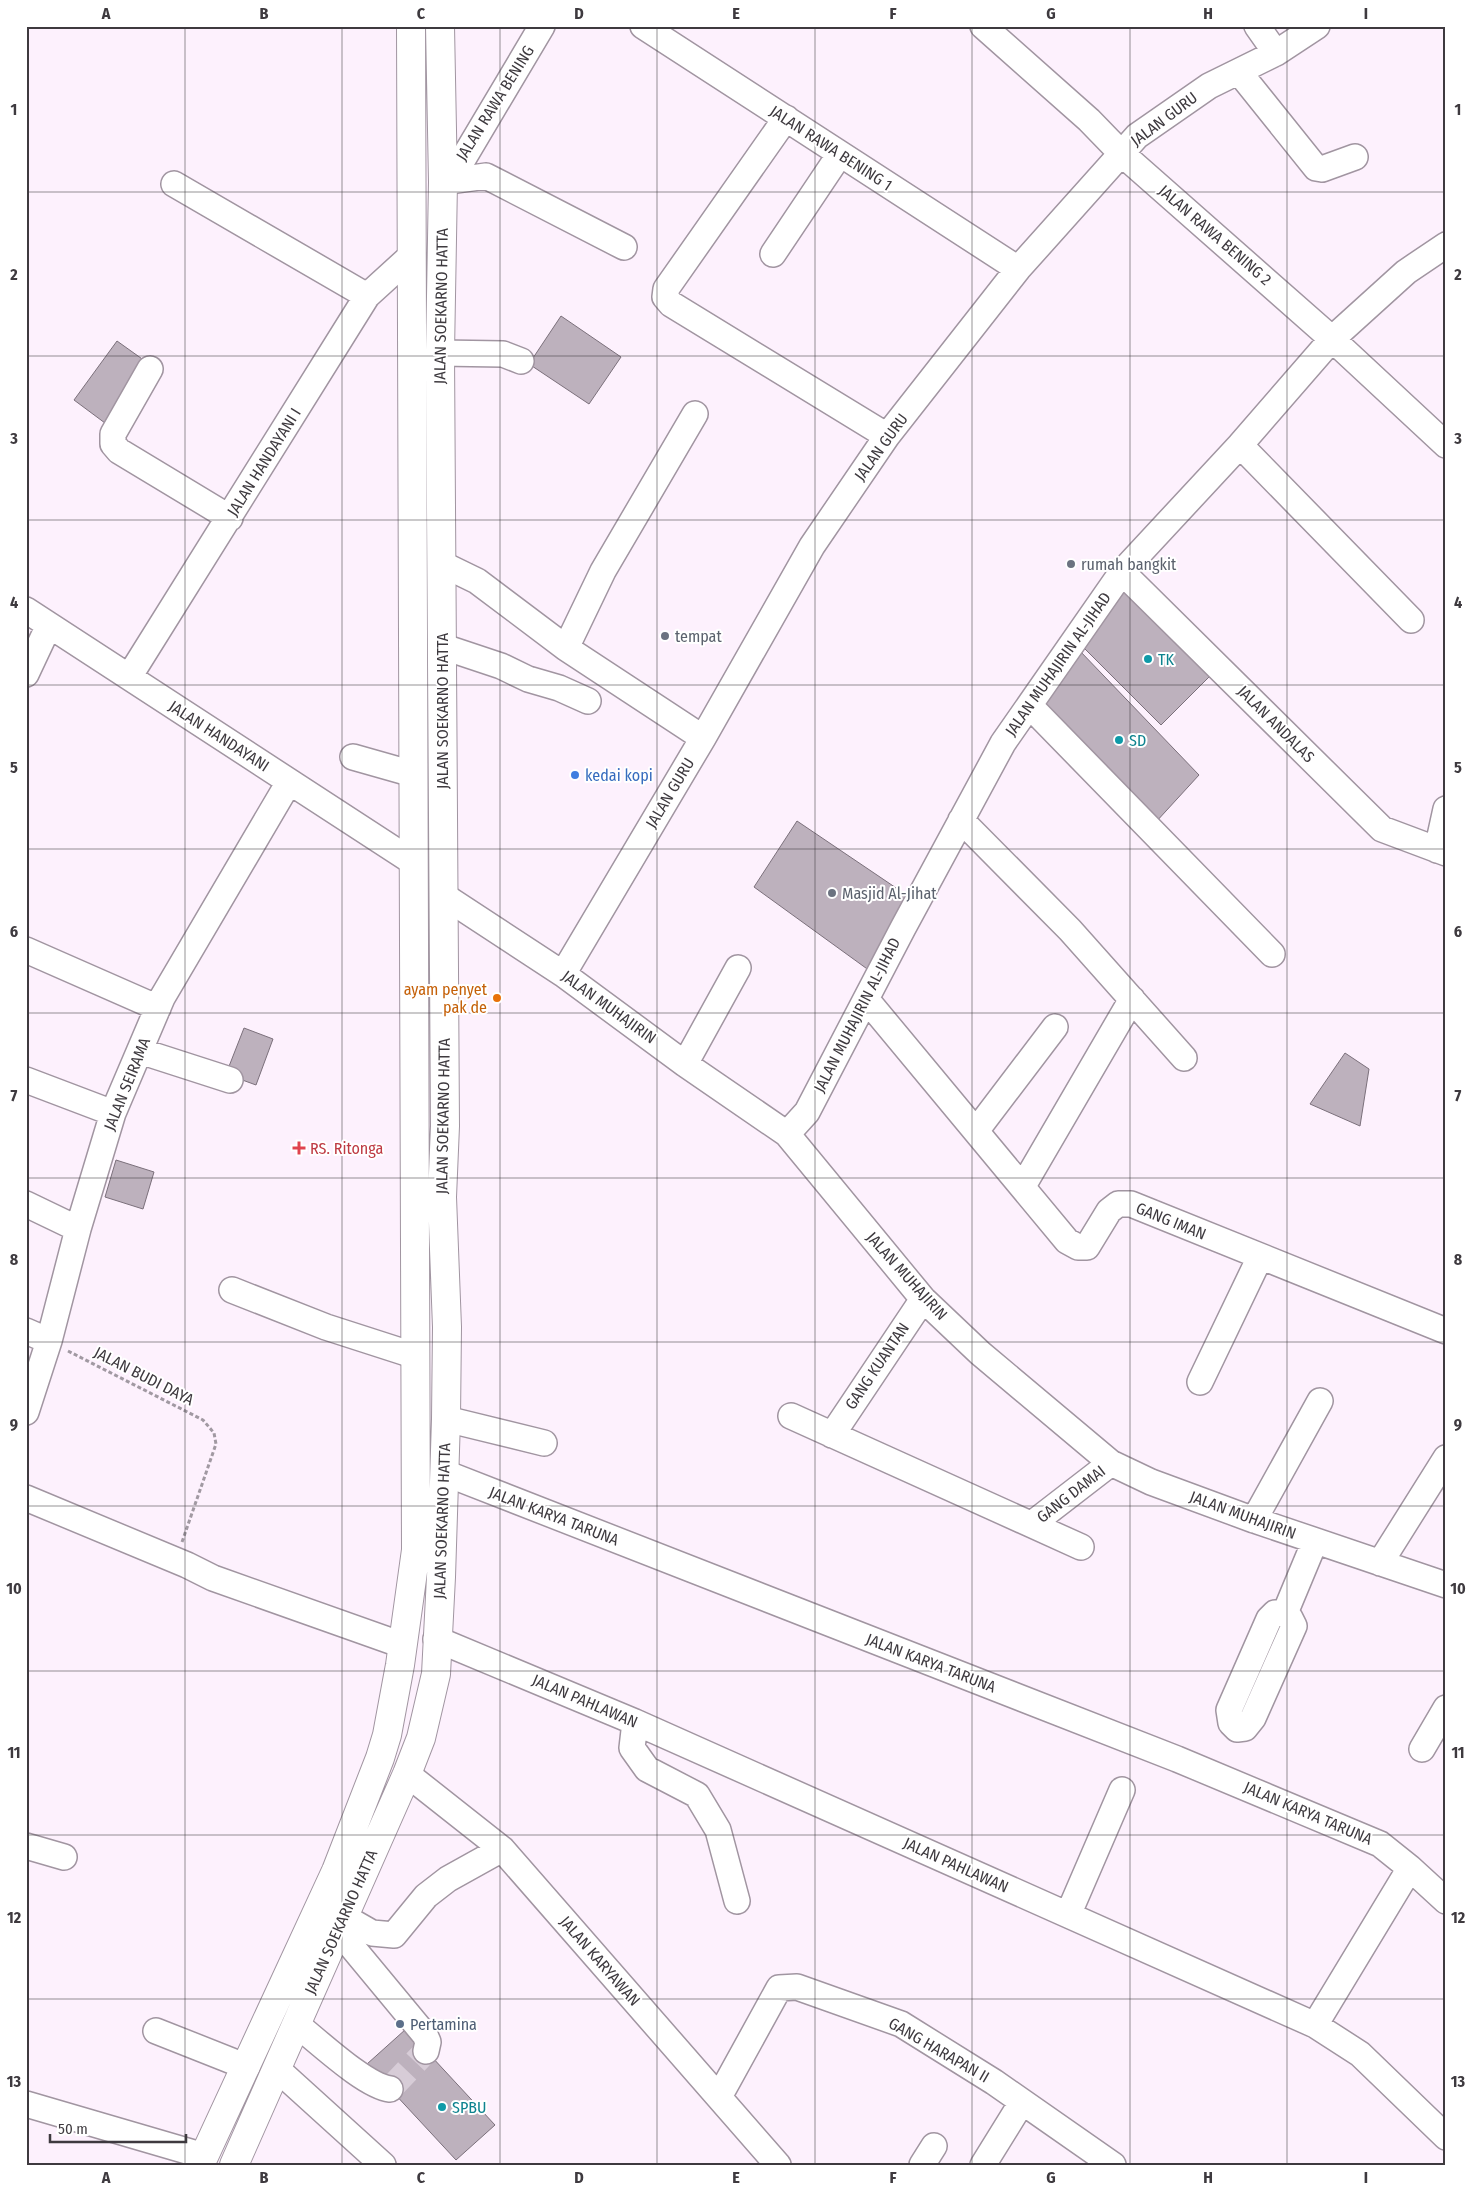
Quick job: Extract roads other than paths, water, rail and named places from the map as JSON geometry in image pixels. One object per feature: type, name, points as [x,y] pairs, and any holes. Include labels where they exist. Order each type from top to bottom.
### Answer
[{"type":"main road","name":"JALAN SOEKARNO HATTA","points":[[202,2160],[247,2067],[336,1871],[380,1758],[387,1735],[416,1550],[411,26]]},
{"type":"main road","name":"JALAN SOEKARNO HATTA","points":[[234,2165],[407,1774],[421,1738],[436,1674],[436,1639],[441,1584],[445,1473],[447,1327],[442,1197],[445,1126],[440,26]]},
{"type":"main road","points":[[416,1327],[447,1327]]},
{"type":"street","name":"JALAN RAWA BENING","points":[[442,177],[460,164],[542,26]]},
{"type":"street","name":"JALAN RAWA BENING 1","points":[[643,26],[1018,269]]},
{"type":"street","name":"JALAN RAWA BENING 2","points":[[983,26],[1089,120],[1121,153],[1332,339],[1446,445]]},
{"type":"street","points":[[1257,26],[1276,53]]},
{"type":"street","name":"JALAN GURU","points":[[563,974],[703,738],[812,546],[887,436],[1018,269],[1137,136],[1209,86],[1276,53],[1317,26]]},
{"type":"street","points":[[1239,72],[1316,168],[1322,169],[1355,157]]},
{"type":"street","points":[[786,118],[666,289],[665,297],[671,304],[887,436]]},
{"type":"street","points":[[773,254],[840,154]]},
{"type":"street","points":[[442,177],[486,176],[624,247]]},
{"type":"street","points":[[174,184],[367,296]]},
{"type":"street","name":"JALAN MUHAJIRIN AL-JIHAD","points":[[787,1134],[807,1112],[1003,743],[1122,572],[1240,445],[1332,339],[1406,272],[1446,245]]},
{"type":"street","name":"JALAN HANDAYANI I","points":[[129,677],[367,296],[411,256]]},
{"type":"street","points":[[440,353],[503,354],[521,361]]},
{"type":"street","points":[[150,369],[113,434],[113,444],[119,452],[230,518]]},
{"type":"street","points":[[566,648],[603,571],[695,414]]},
{"type":"street","points":[[1240,445],[1411,620]]},
{"type":"street","points":[[442,564],[477,581],[566,648],[703,738]]},
{"type":"street","name":"JALAN ANDALAS","points":[[1122,572],[1382,829],[1441,851]]},
{"type":"street","name":"JALAN HANDAYANI","points":[[26,610],[413,862]]},
{"type":"street","points":[[26,674],[49,625]]},
{"type":"street","points":[[442,646],[501,666],[528,679],[559,688],[588,701]]},
{"type":"street","points":[[1030,706],[1272,954]]},
{"type":"street","points":[[353,757],[413,774]]},
{"type":"street","name":"JALAN SEIRAMA","points":[[26,1412],[49,1341],[78,1228],[114,1113],[158,1008],[289,782]]},
{"type":"street","points":[[1441,851],[1446,808]]},
{"type":"street","points":[[961,820],[1070,930],[1184,1058]]},
{"type":"street","name":"JALAN MUHAJIRIN","points":[[444,896],[563,974],[685,1064],[787,1134],[923,1299],[980,1353],[1111,1463],[1151,1482],[1254,1520],[1446,1585]]},
{"type":"street","points":[[26,950],[158,1008]]},
{"type":"street","points":[[685,1064],[738,968]]},
{"type":"street","name":"GANG IMAN","points":[[866,998],[1067,1241],[1078,1247],[1087,1247],[1109,1211],[1118,1204],[1131,1204],[1446,1331]]},
{"type":"street","points":[[1023,1186],[1132,999]]},
{"type":"street","points":[[976,1131],[1055,1027]]},
{"type":"street","points":[[140,1051],[230,1080]]},
{"type":"street","points":[[26,1080],[114,1113]]},
{"type":"street","points":[[26,1204],[78,1228]]},
{"type":"street","points":[[1200,1382],[1260,1257]]},
{"type":"street","points":[[232,1290],[326,1327],[416,1356]]},
{"type":"street","name":"GANG KUANTAN","points":[[832,1434],[923,1299]]},
{"type":"street","points":[[26,1331],[49,1341]]},
{"type":"street","points":[[1254,1520],[1320,1401]]},
{"type":"street","points":[[791,1416],[1081,1547]]},
{"type":"street","points":[[446,1419],[544,1443]]},
{"type":"street","points":[[1380,1563],[1446,1458]]},
{"type":"street","name":"GANG DAMAI","points":[[1032,1524],[1111,1463]]},
{"type":"street","name":"JALAN KARYA TARUNA","points":[[445,1473],[1186,1762],[1380,1844],[1446,1901]]},
{"type":"street","points":[[26,1498],[187,1564],[213,1578],[402,1645]]},
{"type":"street","points":[[1284,1613],[1315,1541]]},
{"type":"street","name":"JALAN PAHLAWAN","points":[[436,1639],[635,1722],[1315,2025],[1360,2054],[1446,2137]]},
{"type":"street","points":[[1422,1749],[1446,1708]]},
{"type":"street","points":[[635,1722],[632,1748],[647,1769],[697,1795],[718,1830],[737,1901]]},
{"type":"street","name":"JALAN KARYAWAN","points":[[407,1774],[502,1849],[778,2165]]},
{"type":"street","points":[[1068,1915],[1122,1790]]},
{"type":"street","points":[[26,1846],[64,1857]]},
{"type":"street","points":[[341,1924],[372,1933],[394,1935],[426,1896],[448,1879],[502,1849]]},
{"type":"street","points":[[1315,2025],[1410,1868]]},
{"type":"street","points":[[341,1924],[425,2035],[428,2042],[426,2051]]},
{"type":"street","name":"GANG HARAPAN II","points":[[720,2097],[779,1988],[797,1987],[901,2024],[1022,2102],[1113,2165]]},
{"type":"street","points":[[296,2024],[363,2077],[380,2088],[390,2089]]},
{"type":"street","points":[[156,2031],[247,2067]]},
{"type":"street","points":[[276,2068],[383,2165]]},
{"type":"street","points":[[983,2165],[1022,2102]]},
{"type":"street","points":[[26,2104],[202,2160]]},
{"type":"tunnel","points":[[390,2089],[426,2051]]},
{"type":"place","name":"rumah bangkit","points":[[1071,564]]},
{"type":"place","name":"tempat","points":[[665,636]]},
{"type":"place","name":"TK","points":[[1148,659]]},
{"type":"place","name":"SD","points":[[1119,740]]},
{"type":"place","name":"kedai kopi","points":[[575,775]]},
{"type":"place","name":"Masjid Al-Jihat","points":[[832,893]]},
{"type":"place","name":"ayam penyet pak de","points":[[497,998]]},
{"type":"place","name":"RS. Ritonga","points":[[299,1148]]},
{"type":"place","name":"Pertamina","points":[[400,2024]]},
{"type":"place","name":"SPBU","points":[[442,2107]]}]
